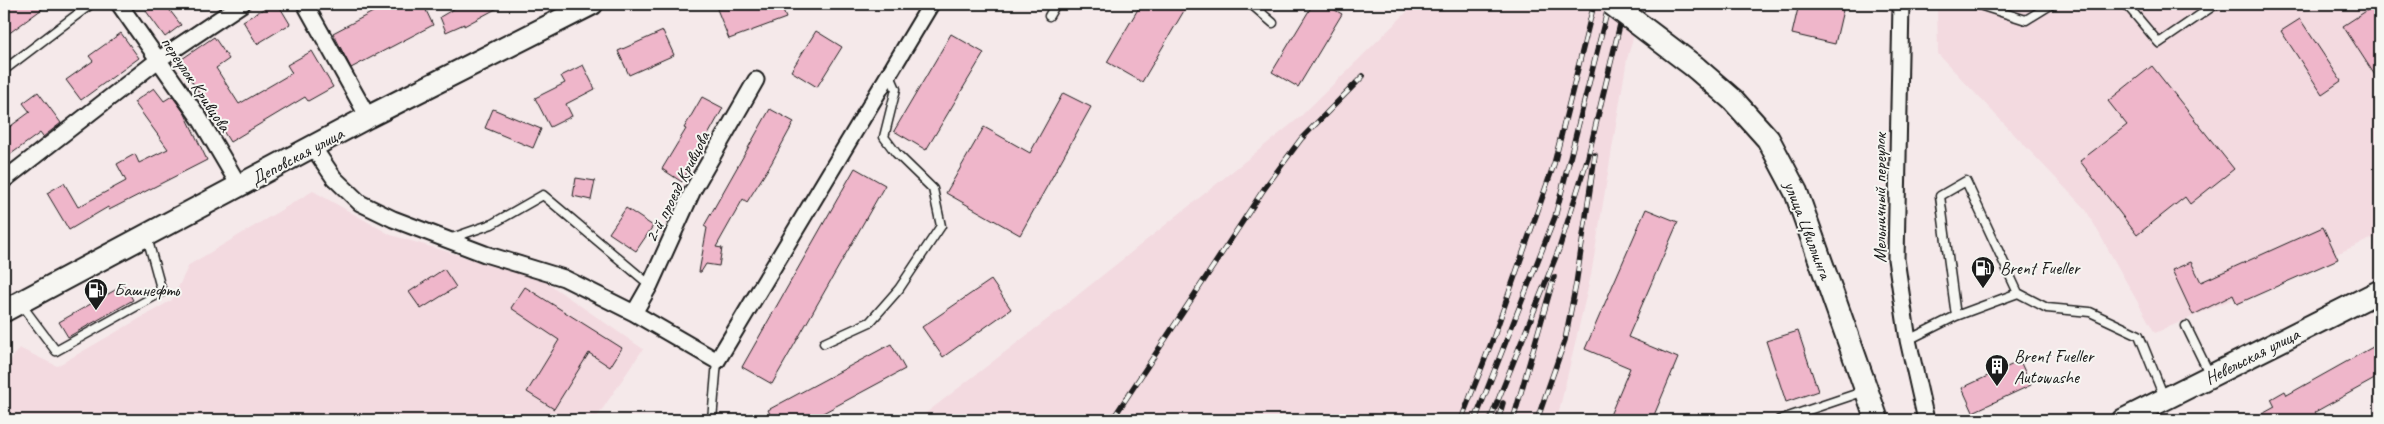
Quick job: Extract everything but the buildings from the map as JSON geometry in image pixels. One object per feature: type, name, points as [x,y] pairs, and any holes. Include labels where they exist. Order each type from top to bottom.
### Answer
[{"type":"main road","name":"улица Цвиллинга","points":[[1612,4],[1695,67],[1733,100],[1768,139],[1792,184],[1877,420]]},
{"type":"street","name":"переулок Кривцова","points":[[119,4],[200,119],[240,187]]},
{"type":"street","points":[[4,180],[158,60],[242,4]]},
{"type":"street","points":[[305,4],[368,117]]},
{"type":"street","name":"Деповская улица","points":[[12,306],[240,187],[368,117],[592,4]]},
{"type":"street","points":[[313,147],[334,178],[360,202],[393,219],[485,254],[564,278],[634,313],[717,361],[931,4]]},
{"type":"street","name":"Мельничный переулок","points":[[1901,4],[1896,259],[1908,340],[1926,420]]},
{"type":"street","name":"2-й проезд Кривцова","points":[[634,313],[650,285],[693,190],[756,80]]},
{"type":"street","name":"Невельская улица","points":[[2123,420],[2380,291]]},
{"type":"lane","points":[[4,70],[91,4]]},
{"type":"lane","points":[[1049,16],[1056,4]]},
{"type":"lane","points":[[1251,4],[1274,23]]},
{"type":"lane","points":[[1976,4],[2026,20],[2052,4]]},
{"type":"lane","points":[[2126,4],[2159,43],[2216,4]]},
{"type":"lane","points":[[824,343],[870,322],[899,289],[941,226],[933,189],[896,154],[884,137],[896,89],[889,73]]},
{"type":"lane","points":[[1956,316],[1940,196],[1966,181],[2018,293],[2047,308],[2090,312],[2139,335],[2164,398]]},
{"type":"lane","points":[[449,239],[492,224],[542,195],[650,285]]},
{"type":"lane","points":[[12,306],[56,351],[162,292],[146,235]]},
{"type":"lane","points":[[1908,340],[1956,316],[2018,293]]},
{"type":"lane","points":[[2186,326],[2211,376]]},
{"type":"lane","points":[[712,420],[717,361]]},
{"type":"lane","points":[[1779,420],[1865,391]]},
{"type":"shaded area","points":[[1415,4],[1643,4],[1627,59],[1591,275],[1557,420],[917,420],[1053,315],[1299,118]]},
{"type":"shaded area","points":[[1937,4],[2380,4],[2380,235],[2155,333],[2086,210],[1938,54]]},
{"type":"shaded area","points":[[313,191],[391,235],[543,280],[643,349],[595,420],[4,420],[4,370],[19,348],[57,366],[172,300],[189,265]]},
{"type":"railway","points":[[1461,420],[1494,336],[1554,164],[1594,4]]},
{"type":"railway","points":[[1475,420],[1555,217],[1609,4]]},
{"type":"railway","points":[[1490,420],[1559,249],[1588,157],[1625,4]]},
{"type":"railway","points":[[1112,420],[1264,189],[1301,139],[1363,76]]},
{"type":"railway","points":[[1537,420],[1565,340],[1576,284],[1595,155]]},
{"type":"railway","points":[[1513,420],[1554,277]]},
{"type":"railway","points":[[1498,420],[1503,403]]},
{"type":"place","name":"Brent Fueller","points":[[1983,289]]},
{"type":"place","name":"Башнефть","points":[[96,311]]},
{"type":"place","name":"Brent Fueller Autowashe","points":[[1997,387]]}]
